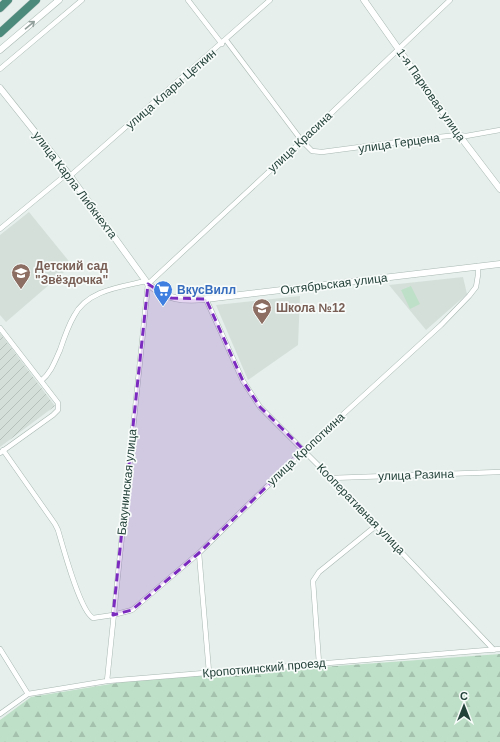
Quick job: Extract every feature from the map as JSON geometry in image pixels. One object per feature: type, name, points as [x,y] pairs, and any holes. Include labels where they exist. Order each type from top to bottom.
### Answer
[{"type":"highway","points":[[0,8],[8,0]]},
{"type":"highway","points":[[0,33],[36,0]]},
{"type":"street","points":[[0,50],[59,0]]},
{"type":"street","points":[[0,69],[82,0]]},
{"type":"street","points":[[188,0],[222,44]]},
{"type":"street","name":"улица Клары Цеткин","points":[[0,229],[69,175],[222,44],[270,0]]},
{"type":"street","name":"1-я Парковая улица","points":[[364,0],[459,135],[500,188]]},
{"type":"street","name":"улица Красина","points":[[41,381],[50,372],[74,315],[81,305],[92,297],[104,292],[147,282],[302,141],[450,0]]},
{"type":"street","name":"улица Герцена","points":[[226,40],[302,141],[312,151],[322,152],[459,135],[466,136],[500,130]]},
{"type":"street","name":"улица Карла Либкнехта","points":[[0,88],[69,175],[147,282]]},
{"type":"street","name":"Октябрьская улица","points":[[147,282],[157,291],[171,298],[192,300],[306,288],[500,264]]},
{"type":"street","name":"улица Кропоткина","points":[[2,451],[58,530],[76,586],[88,615],[93,618],[132,610],[199,553],[304,450],[441,325],[476,288],[478,266]]},
{"type":"street","name":"Бакунинская улица","points":[[107,681],[147,282]]},
{"type":"street","name":"Кооперативная улица","points":[[206,299],[243,381],[260,408],[304,450],[377,525],[494,650]]},
{"type":"street","points":[[0,328],[58,403],[58,410],[53,415],[2,451]]},
{"type":"street","name":"улица Разина","points":[[331,478],[500,472]]},
{"type":"street","points":[[319,664],[313,580],[319,572],[377,525]]},
{"type":"street","points":[[199,553],[209,672]]},
{"type":"street","points":[[0,649],[28,694],[0,714]]},
{"type":"street","name":"Кропоткинский проезд","points":[[28,694],[107,681],[500,649]]},
{"type":"highlighted area","points":[[148,284],[171,298],[206,299],[243,381],[260,407],[304,450],[199,553],[132,610],[113,615]]},
{"type":"shaded area","name":"Детский сад \"Звёздочка\"","points":[[29,212],[72,265],[6,322],[0,315],[0,235]]},
{"type":"shaded area","points":[[463,277],[467,294],[426,330],[389,285]]},
{"type":"shaded area","name":"Школа №12","points":[[300,296],[298,345],[248,380],[216,305]]},
{"type":"shaded area","points":[[0,333],[55,406],[0,447]]},
{"type":"green space","points":[[411,286],[420,304],[410,309],[401,290]]},
{"type":"green space","points":[[500,654],[500,742],[0,742],[0,720],[31,697],[129,681]]},
{"type":"place","name":"Детский сад \"Звёздочка\"","points":[[21,290]]},
{"type":"place","name":"ВкусВилл","points":[[163,307]]},
{"type":"place","name":"Школа №12","points":[[262,325]]}]
